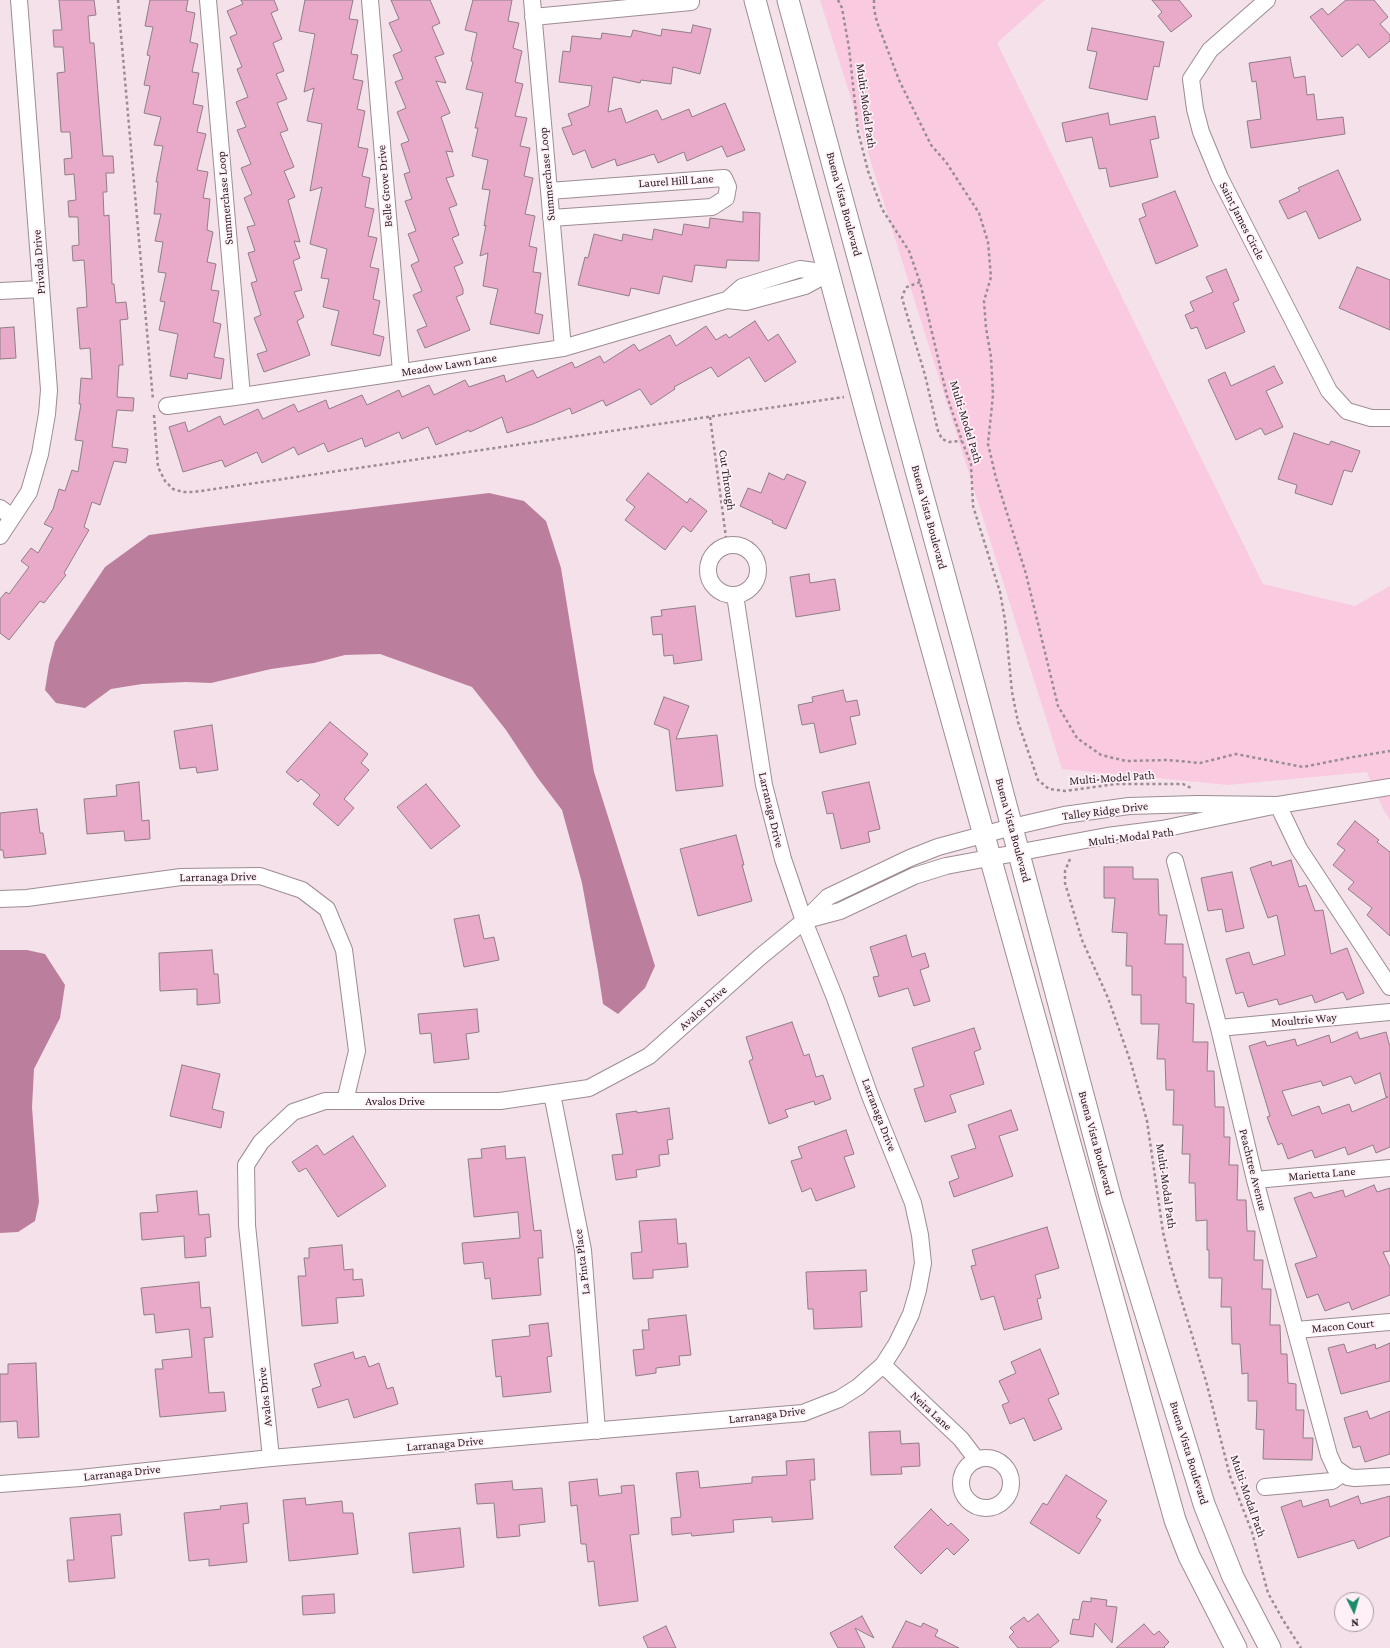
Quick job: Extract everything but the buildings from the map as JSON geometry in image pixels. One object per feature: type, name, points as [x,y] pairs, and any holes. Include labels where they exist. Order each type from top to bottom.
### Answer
[{"type":"main road","points":[[755,0],[983,835],[1175,1520],[1189,1556],[1236,1648]]},
{"type":"main road","name":"Buena Vista Boulevard","points":[[788,0],[1019,852],[1111,1200],[1204,1504],[1233,1577],[1270,1648]]},
{"type":"main road","points":[[829,273],[860,264]]},
{"type":"street","name":"Privada Drive","points":[[0,536],[6,512],[29,492],[40,454],[47,414],[49,390],[19,0]]},
{"type":"street","name":"Summerchase Loop","points":[[208,0],[242,396]]},
{"type":"street","name":"Belle Grove Drive","points":[[370,0],[401,372]]},
{"type":"street","name":"Summerchase Loop","points":[[532,0],[563,348]]},
{"type":"street","points":[[533,17],[691,2],[691,0]]},
{"type":"street","name":"Saint James Circle","points":[[1267,0],[1210,50],[1191,79],[1194,109],[1220,178],[1329,391],[1347,411],[1371,418],[1390,418]]},
{"type":"street","name":"Laurel Hill Lane","points":[[549,191],[724,178],[728,187],[726,198],[712,207],[551,218]]},
{"type":"street","name":"Meadow Lawn Lane","points":[[167,406],[563,348],[727,300],[746,302],[791,290],[805,286],[829,273]]},
{"type":"street","points":[[0,291],[41,289]]},
{"type":"street","points":[[727,545],[744,547],[756,558],[758,566],[758,574],[755,582],[743,593],[735,595],[726,594],[719,590],[709,577],[708,569],[710,561],[714,554],[727,545]]},
{"type":"street","name":"Larranaga Drive","points":[[0,1484],[80,1478],[271,1458],[803,1413],[839,1399],[858,1387],[882,1365],[897,1343],[911,1314],[918,1290],[923,1263],[920,1235],[913,1203],[804,921],[783,859],[764,785],[735,595]]},
{"type":"street","name":"Talley Ridge Drive","points":[[990,859],[1019,852],[1107,836],[1162,829],[1278,805],[1390,787]]},
{"type":"street","name":"Talley Ridge Drive","points":[[983,835],[1064,815],[1129,806],[1197,804],[1278,805]]},
{"type":"street","points":[[1278,805],[1300,849],[1390,987]]},
{"type":"street","name":"Avalos Drive","points":[[271,1458],[247,1225],[246,1165],[261,1142],[293,1112],[325,1102],[500,1101],[589,1088],[649,1056],[760,957],[804,921],[828,897],[910,858],[938,847],[983,835]]},
{"type":"street","name":"Avalos Drive","points":[[804,921],[840,911],[914,876],[946,866],[990,859]]},
{"type":"street","name":"Peachtree Avenue","points":[[1175,861],[1219,1028],[1255,1180],[1329,1455],[1335,1468],[1342,1474]]},
{"type":"street","name":"Larranaga Drive","points":[[0,899],[26,898],[182,877],[260,876],[302,890],[327,909],[344,950],[357,1051],[345,1101]]},
{"type":"street","name":"Moultrie Way","points":[[1219,1028],[1390,1012]]},
{"type":"street","name":"La Pinta Place","points":[[552,1094],[583,1250],[597,1431]]},
{"type":"street","name":"Marietta Lane","points":[[1255,1180],[1390,1168]]},
{"type":"street","name":"Macon Court","points":[[1296,1330],[1390,1322]]},
{"type":"street","name":"Neira Lane","points":[[882,1365],[961,1439],[977,1460]]},
{"type":"street","points":[[1265,1487],[1332,1481],[1342,1474],[1355,1478],[1390,1476]]},
{"type":"path","name":"Multi-Model Path","points":[[838,0],[842,8],[850,48],[858,131],[868,171],[882,209],[909,251],[920,282],[947,396],[971,464],[974,506],[1000,592],[1006,620],[1012,692],[1018,722],[1038,780],[1049,789],[1065,791],[1116,784],[1183,784],[1193,790],[1196,796],[1197,804]]},
{"type":"path","points":[[874,0],[874,9],[877,22],[899,80],[919,123],[931,145],[946,162],[979,214],[988,242],[991,277],[984,301],[986,328],[991,357],[993,395],[988,444],[996,478],[1028,580],[1058,706],[1077,738],[1101,755],[1126,761],[1168,760],[1200,763],[1236,754],[1303,767],[1390,751]]},
{"type":"path","points":[[920,282],[907,287],[902,298],[925,375],[938,431],[942,439],[949,442],[962,441]]},
{"type":"path","name":"Cut Through","points":[[710,417],[727,545]]},
{"type":"path","name":"Multi-Modal Path","points":[[1074,857],[1070,860],[1066,871],[1065,883],[1082,940],[1108,998],[1133,1070],[1147,1121],[1163,1232],[1171,1266],[1206,1381],[1230,1476],[1252,1532],[1268,1593],[1301,1648]]},
{"type":"shaded area","points":[[820,0],[1045,0],[997,43],[1263,584],[1355,606],[1390,586],[1390,820],[1383,809],[1367,772],[1228,785],[1062,769]]},
{"type":"shaded area","points":[[489,493],[524,501],[546,521],[561,568],[594,772],[655,966],[645,988],[618,1014],[603,1004],[582,883],[562,810],[537,777],[506,730],[472,687],[380,654],[345,655],[314,663],[271,669],[211,683],[186,682],[142,684],[111,689],[85,708],[56,703],[45,690],[55,642],[105,567],[149,535]]},
{"type":"shaded area","points":[[0,950],[27,950],[45,954],[65,985],[60,1018],[34,1069],[32,1107],[39,1202],[35,1221],[18,1232],[0,1233]]}]
